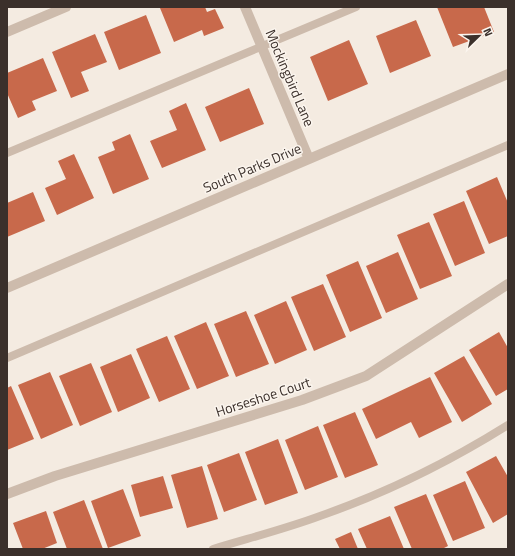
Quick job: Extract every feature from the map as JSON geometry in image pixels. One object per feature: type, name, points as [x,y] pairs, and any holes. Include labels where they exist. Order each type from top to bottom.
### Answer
[{"type":"street","points":[[7,32],[66,7]]},
{"type":"street","name":"Mockingbird Lane","points":[[245,7],[309,159]]},
{"type":"street","name":"South Parks Drive","points":[[7,288],[508,74]]},
{"type":"street","name":"Horseshoe Court","points":[[7,494],[55,476],[302,400],[366,376],[508,284]]},
{"type":"lane","points":[[7,153],[356,7]]},
{"type":"lane","points":[[7,358],[508,145]]},
{"type":"lane","points":[[213,549],[320,516],[409,480],[470,448],[508,425]]},
{"type":"building","points":[[205,7],[207,12],[215,9],[224,28],[204,36],[202,30],[174,42],[160,8]]},
{"type":"building","points":[[437,7],[484,7],[494,32],[453,47]]},
{"type":"building","points":[[146,15],[161,53],[119,70],[104,32]]},
{"type":"building","points":[[416,20],[431,56],[390,73],[376,36]]},
{"type":"building","points":[[95,34],[107,62],[81,72],[89,91],[71,98],[52,52]]},
{"type":"building","points":[[349,40],[368,84],[328,101],[310,57]]},
{"type":"building","points":[[43,58],[57,91],[32,101],[36,110],[18,118],[7,93],[7,73]]},
{"type":"building","points":[[249,88],[264,124],[220,142],[205,107]]},
{"type":"building","points":[[186,103],[206,150],[162,168],[150,141],[177,130],[169,111]]},
{"type":"building","points":[[130,134],[149,179],[113,194],[98,157],[115,150],[112,142]]},
{"type":"building","points":[[74,154],[94,198],[57,215],[45,188],[66,179],[58,161]]},
{"type":"building","points":[[497,177],[508,203],[508,236],[489,244],[466,191]]},
{"type":"building","points":[[33,192],[45,221],[7,237],[7,203]]},
{"type":"building","points":[[464,201],[485,253],[455,266],[433,214]]},
{"type":"building","points":[[429,222],[452,276],[420,289],[397,235]]},
{"type":"building","points":[[398,252],[418,299],[386,313],[366,266]]},
{"type":"building","points":[[358,261],[382,318],[350,332],[326,275]]},
{"type":"building","points":[[323,284],[346,337],[314,351],[291,297]]},
{"type":"building","points":[[286,301],[307,350],[275,364],[254,315]]},
{"type":"building","points":[[246,311],[269,364],[236,377],[214,324]]},
{"type":"building","points":[[206,322],[229,376],[197,389],[174,336]]},
{"type":"building","points":[[499,332],[508,348],[508,389],[496,396],[469,350]]},
{"type":"building","points":[[167,336],[190,389],[159,402],[136,349]]},
{"type":"building","points":[[131,354],[150,398],[118,412],[100,367]]},
{"type":"building","points":[[464,356],[492,404],[462,422],[434,373]]},
{"type":"building","points":[[91,363],[112,412],[80,426],[59,376]]},
{"type":"building","points":[[50,372],[73,425],[41,439],[18,385]]},
{"type":"building","points":[[430,377],[452,422],[419,438],[411,422],[376,439],[362,409]]},
{"type":"building","points":[[11,386],[34,439],[7,450],[7,388]]},
{"type":"building","points":[[355,412],[378,465],[345,478],[323,425]]},
{"type":"building","points":[[318,426],[338,477],[305,490],[285,440]]},
{"type":"building","points":[[278,439],[298,493],[265,505],[245,452]]},
{"type":"building","points":[[239,453],[257,500],[224,512],[207,465]]},
{"type":"building","points":[[496,456],[508,477],[508,514],[493,523],[466,472]]},
{"type":"building","points":[[202,466],[218,519],[187,528],[171,475]]},
{"type":"building","points":[[163,476],[173,508],[140,517],[131,485]]},
{"type":"building","points":[[465,481],[485,528],[453,541],[433,495]]},
{"type":"building","points":[[123,489],[141,536],[108,548],[91,501]]},
{"type":"building","points":[[426,494],[448,546],[442,549],[412,549],[394,507]]},
{"type":"building","points":[[84,500],[103,549],[67,549],[53,512]]},
{"type":"building","points":[[46,511],[57,543],[42,549],[23,549],[13,523]]},
{"type":"building","points":[[390,516],[404,549],[367,549],[358,529]]},
{"type":"building","points":[[351,532],[358,549],[340,549],[335,539]]}]
